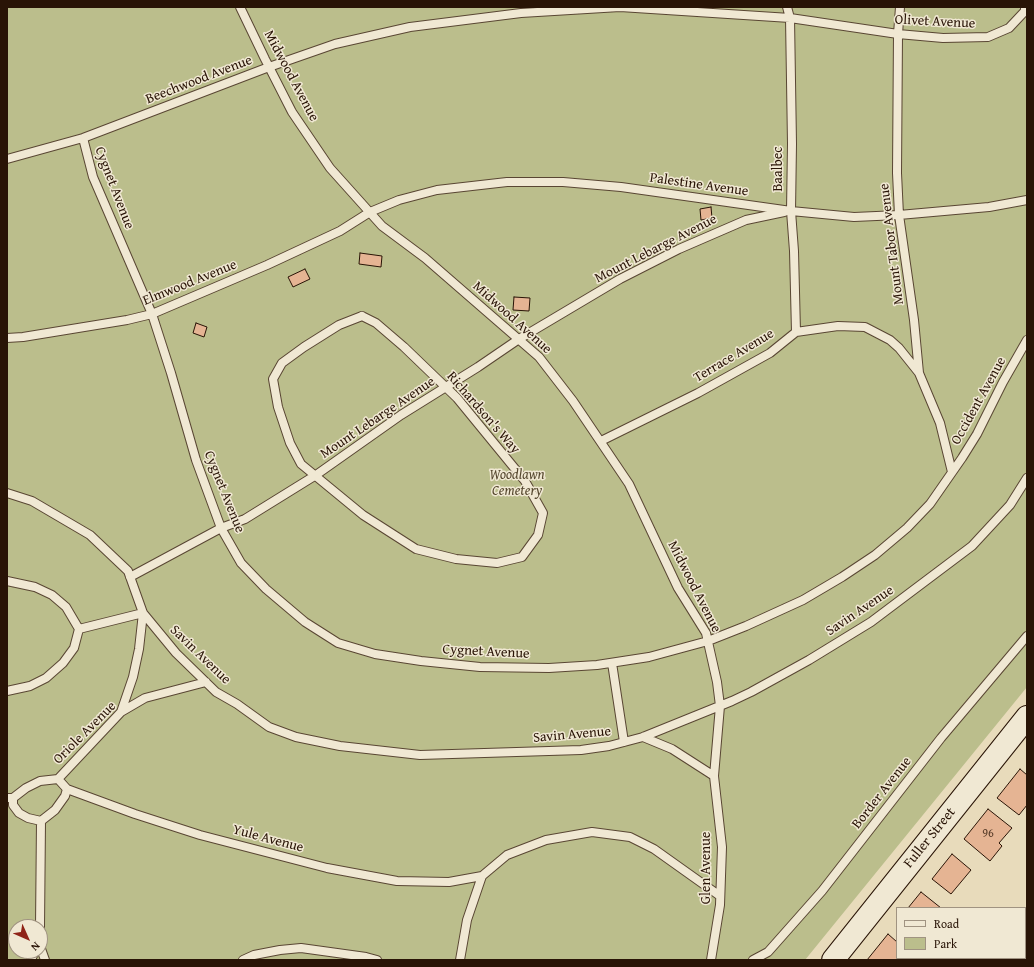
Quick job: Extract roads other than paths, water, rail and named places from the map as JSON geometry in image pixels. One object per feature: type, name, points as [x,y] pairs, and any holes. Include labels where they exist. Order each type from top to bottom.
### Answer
[{"type":"street","name":"Fuller Street","points":[[833,960],[1027,717]]},
{"type":"lane","name":"Midwood Avenue","points":[[240,7],[292,112],[330,168],[382,226],[425,258],[539,356],[601,441],[629,484],[678,588],[706,633],[717,682],[720,706]]},
{"type":"lane","name":"Olivet Avenue","points":[[521,13],[620,7],[790,18],[898,34],[942,38],[988,37],[1009,28],[1025,11],[1025,7]]},
{"type":"lane","name":"Baalbec","points":[[787,7],[790,18],[792,144],[791,211],[794,251],[796,332]]},
{"type":"lane","name":"Mount Tabor Avenue","points":[[900,7],[898,34],[897,173],[899,215],[914,320],[919,373],[940,423],[952,472]]},
{"type":"lane","name":"Beechwood Avenue","points":[[7,159],[83,138],[269,67],[335,44],[410,27],[521,13]]},
{"type":"lane","name":"Cygnet Avenue","points":[[83,138],[93,177],[152,314],[196,460],[221,528],[241,563],[266,589],[305,622],[338,643],[375,654],[421,661],[480,667],[549,668],[597,665],[649,657],[708,640]]},
{"type":"lane","name":"Palestine Avenue","points":[[370,212],[398,200],[437,190],[507,182],[563,182],[621,187],[791,211],[854,217],[899,215],[989,207],[1027,200]]},
{"type":"lane","name":"Mount Lebarge Avenue","points":[[130,577],[221,528],[245,519],[316,475],[401,415],[478,367],[519,339],[620,280],[679,249],[746,220],[791,211]]},
{"type":"lane","name":"Elmwood Avenue","points":[[7,338],[23,337],[127,320],[152,314],[267,265],[340,231],[370,212]]},
{"type":"lane","name":"Richardson's Way","points":[[362,316],[376,323],[404,347],[457,398],[525,481],[542,513],[538,535],[522,558],[497,563],[456,559],[416,549],[362,515],[316,475],[301,464],[290,443],[278,407],[273,379],[282,363],[304,346],[339,325],[362,316]]},
{"type":"lane","name":"Terrace Avenue","points":[[601,441],[698,393],[770,353],[796,332],[838,326],[865,327],[890,340],[899,348],[919,373]]},
{"type":"lane","name":"Occident Avenue","points":[[952,472],[977,434],[1003,382],[1027,340]]},
{"type":"lane","points":[[708,640],[746,626],[803,600],[868,560],[907,528],[930,504],[952,472]]},
{"type":"lane","name":"Savin Avenue","points":[[7,493],[32,500],[90,534],[128,571],[143,613],[176,653],[216,692],[237,704],[269,727],[296,737],[340,746],[420,755],[581,750],[610,746],[643,738],[751,692],[809,660],[871,622],[972,546],[1010,505],[1027,478]]},
{"type":"lane","points":[[7,581],[35,587],[52,595],[66,608],[79,629],[74,648],[63,663],[46,678],[30,686],[7,691]]},
{"type":"lane","points":[[79,629],[143,613],[139,649],[133,677],[121,712]]},
{"type":"lane","name":"Border Avenue","points":[[753,960],[768,952],[822,891],[941,738],[1027,636]]},
{"type":"lane","points":[[612,663],[624,742]]},
{"type":"lane","name":"Oriole Avenue","points":[[10,798],[40,780],[58,779],[121,712],[145,698],[206,682]]},
{"type":"lane","name":"Glen Avenue","points":[[711,960],[720,906],[722,847],[714,776],[720,706]]},
{"type":"lane","points":[[643,738],[672,749],[714,776]]},
{"type":"lane","name":"Yule Avenue","points":[[58,779],[67,789],[135,814],[193,832],[327,868],[397,881],[449,882],[482,876]]},
{"type":"lane","points":[[41,821],[55,810],[65,796],[67,789]]},
{"type":"lane","points":[[10,798],[19,813],[28,818],[41,821]]},
{"type":"lane","points":[[40,919],[41,821]]},
{"type":"lane","points":[[460,960],[467,920],[482,876],[507,855],[546,840],[592,832],[630,837],[654,849],[720,896]]},
{"type":"lane","points":[[243,960],[280,950],[301,948],[366,956],[377,960]]},
{"type":"park label","name":"Woodlawn Cemetery","points":[[517,484]]}]
